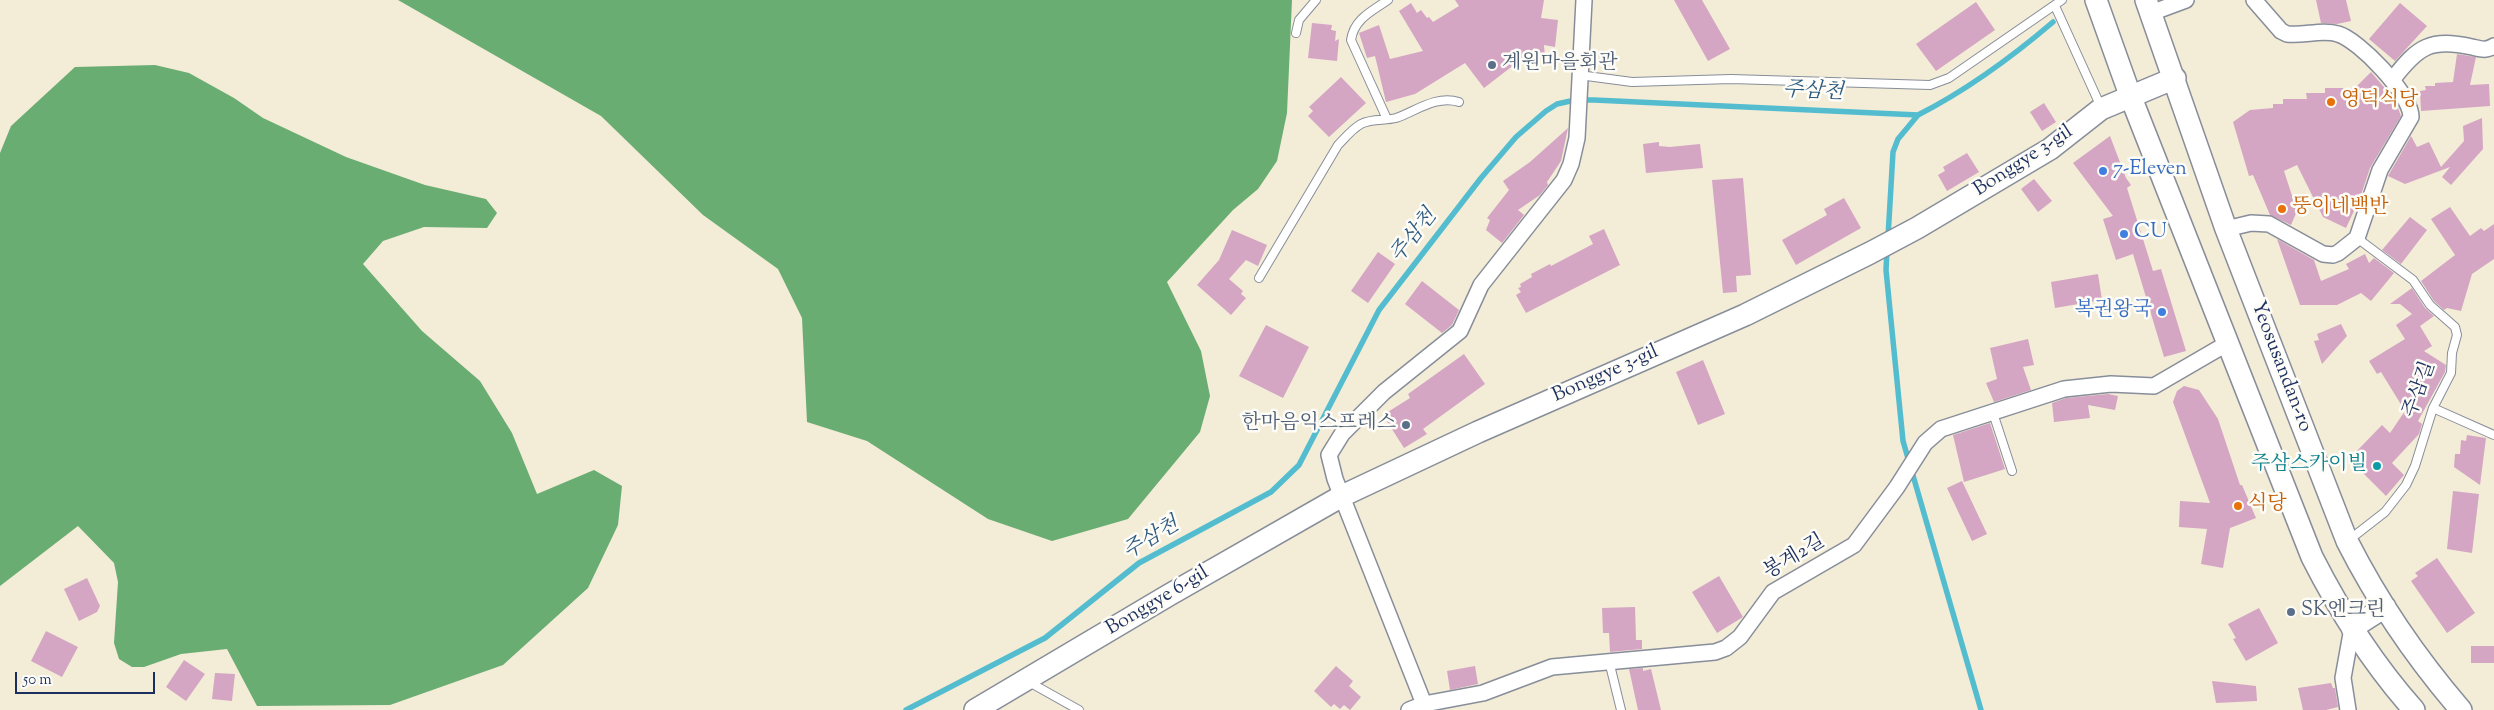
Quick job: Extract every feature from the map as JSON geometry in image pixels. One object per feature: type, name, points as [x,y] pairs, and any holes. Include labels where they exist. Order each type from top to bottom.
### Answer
[{"type":"street","points":[[1424,704],[1331,470],[1330,454],[1332,448],[1384,392],[1460,331],[1481,286],[1564,180],[1573,157],[1578,121],[1584,0]]},
{"type":"street","name":"Yeosusandan-ro","points":[[2096,0],[2130,95],[2312,557],[2352,628],[2374,661],[2414,710]]},
{"type":"street","points":[[2148,7],[2186,0]]},
{"type":"street","points":[[2226,229],[2251,223],[2268,224],[2327,255],[2338,253],[2357,238],[2380,170],[2411,120],[2411,112],[2393,79],[2354,44],[2338,34],[2293,35],[2282,31],[2254,0]]},
{"type":"street","name":"Yeosusandan-ro","points":[[2148,7],[2226,229],[2347,541],[2362,570],[2425,666],[2461,710]]},
{"type":"street","points":[[2393,79],[2407,62],[2427,46],[2444,42],[2486,50],[2494,46]]},
{"type":"street","name":"Bonggye 3-gil","points":[[1342,496],[1495,424],[1745,315],[1870,253],[2050,149],[2102,109],[2130,95],[2174,78]]},
{"type":"street","points":[[1994,414],[2064,389],[2111,384],[2154,386],[2228,343]]},
{"type":"street","name":"봉계2길","points":[[1409,710],[1424,704],[1483,693],[1552,667],[1715,652],[1726,648],[1740,637],[1773,592],[1854,545],[1901,480],[1924,443],[1941,429],[1994,414]]},
{"type":"street","name":"Bonggye 6-gil","points":[[975,710],[1027,681],[1169,595],[1342,496]]},
{"type":"street","points":[[2348,710],[2343,678],[2352,628],[2386,607]]},
{"type":"lane","points":[[1296,33],[1300,20],[1316,0]]},
{"type":"lane","points":[[1387,119],[1351,40],[1355,26],[1360,19],[1388,0]]},
{"type":"lane","points":[[1579,79],[1632,82],[1731,79],[1930,85],[1949,78],[2062,0]]},
{"type":"lane","points":[[2055,6],[2102,109]]},
{"type":"lane","points":[[1259,278],[1338,145],[1361,124],[1396,118],[1435,102],[1459,102]]},
{"type":"lane","name":"주삼길","points":[[2347,541],[2385,512],[2406,485],[2416,466],[2433,408],[2451,373],[2452,353],[2457,335],[2455,327],[2430,305],[2413,280],[2357,238]]},
{"type":"lane","points":[[2433,408],[2494,435]]},
{"type":"lane","points":[[1994,414],[2012,471]]},
{"type":"lane","points":[[1610,661],[1621,710]]},
{"type":"lane","points":[[1027,681],[1079,710]]},
{"type":"green space","points":[[398,0],[1292,0],[1287,113],[1277,161],[1258,189],[1233,210],[1167,282],[1201,351],[1210,396],[1200,432],[1128,519],[1052,541],[988,519],[867,441],[807,422],[802,318],[778,269],[703,215],[601,116]]},
{"type":"green space","points":[[155,65],[189,73],[234,98],[263,118],[346,157],[425,185],[486,199],[497,213],[487,228],[424,227],[383,241],[363,264],[422,331],[480,381],[512,433],[537,494],[594,470],[622,486],[618,525],[588,588],[503,665],[390,705],[257,706],[227,649],[181,654],[144,667],[132,667],[119,659],[114,643],[118,582],[114,563],[78,526],[0,586],[0,153],[11,126],[75,67]]},
{"type":"building","points":[[1455,0],[1544,0],[1541,18],[1558,20],[1555,47],[1544,45],[1545,58],[1519,61],[1484,88],[1465,63],[1415,94],[1386,102],[1375,56],[1367,58],[1359,33],[1379,25],[1390,59],[1423,51],[1399,11],[1411,3],[1417,13],[1421,10],[1433,22],[1459,6]]},
{"type":"building","points":[[1674,0],[1702,0],[1730,49],[1708,61]]},
{"type":"building","points":[[2316,0],[2346,0],[2351,21],[2337,24],[2321,23]]},
{"type":"building","points":[[1976,2],[1995,30],[1936,71],[1916,44]]},
{"type":"building","points":[[2400,3],[2427,26],[2395,61],[2369,39]]},
{"type":"building","points":[[1312,23],[1332,25],[1331,30],[1336,31],[1335,41],[1339,39],[1337,61],[1308,58]]},
{"type":"building","points":[[2457,54],[2476,57],[2470,85],[2489,84],[2490,106],[2421,111],[2420,91],[2426,90],[2425,86],[2435,86],[2435,83],[2453,82]]},
{"type":"building","points":[[2371,72],[2395,100],[2401,116],[2370,168],[2360,198],[2346,228],[2323,217],[2297,165],[2284,171],[2297,211],[2291,225],[2270,215],[2253,175],[2249,176],[2233,122],[2250,110],[2273,108],[2273,104],[2283,104],[2283,99],[2307,99],[2306,93],[2325,93],[2325,88],[2355,88]]},
{"type":"building","points":[[1341,77],[1366,103],[1329,137],[1308,116],[1313,111],[1309,107]]},
{"type":"building","points":[[2044,103],[2056,122],[2042,131],[2030,112]]},
{"type":"building","points":[[2482,118],[2483,149],[2451,185],[2442,177],[2450,167],[2405,184],[2388,176],[2411,136],[2417,147],[2429,142],[2441,167],[2464,141],[2463,126]]},
{"type":"building","points":[[1568,128],[1561,161],[1547,182],[1548,185],[1540,195],[1518,210],[1524,215],[1502,243],[1486,230],[1490,220],[1487,218],[1509,190],[1503,181],[1530,162]]},
{"type":"building","points":[[2110,136],[2126,178],[2131,185],[2127,188],[2153,271],[2161,269],[2186,351],[2164,357],[2133,254],[2116,260],[2103,219],[2113,216],[2073,163]]},
{"type":"building","points":[[1659,142],[1659,146],[1670,147],[1700,144],[1703,168],[1646,173],[1643,144]]},
{"type":"building","points":[[1967,153],[1979,172],[1947,191],[1938,175],[1945,171],[1943,167]]},
{"type":"building","points":[[1743,178],[1751,275],[1736,276],[1737,292],[1723,293],[1712,180]]},
{"type":"building","points":[[2034,179],[2052,201],[2038,212],[2021,189]]},
{"type":"building","points":[[1844,198],[1861,228],[1796,265],[1782,240],[1827,215],[1824,209]]},
{"type":"building","points":[[2450,207],[2470,236],[2481,228],[2484,231],[2494,224],[2494,259],[2472,274],[2461,311],[2447,308],[2444,310],[2434,301],[2421,281],[2455,255],[2431,219]]},
{"type":"building","points":[[2410,217],[2427,230],[2401,264],[2382,250]]},
{"type":"building","points":[[1604,229],[1620,265],[1526,313],[1516,295],[1521,292],[1518,288],[1521,287],[1520,284],[1532,277],[1531,274],[1550,264],[1551,266],[1593,244],[1589,236]]},
{"type":"building","points":[[1232,230],[1267,245],[1258,266],[1246,260],[1229,279],[1243,291],[1241,294],[1246,298],[1231,315],[1197,285],[1219,260]]},
{"type":"building","points":[[2277,239],[2314,260],[2321,281],[2349,269],[2346,264],[2365,254],[2369,263],[2374,258],[2394,273],[2371,301],[2361,293],[2337,305],[2300,305]]},
{"type":"building","points":[[1378,252],[1395,264],[1368,303],[1351,291]]},
{"type":"building","points":[[2098,274],[2102,300],[2055,308],[2051,282]]},
{"type":"building","points":[[1422,281],[1459,310],[1452,325],[1442,333],[1405,304]]},
{"type":"building","points":[[2412,288],[2425,308],[2434,316],[2420,326],[2432,346],[2424,351],[2446,365],[2445,372],[2418,421],[2422,424],[2419,434],[2392,463],[2404,475],[2386,496],[2358,468],[2361,465],[2352,456],[2382,425],[2390,433],[2405,411],[2381,372],[2377,374],[2369,361],[2405,339],[2396,325],[2412,314],[2400,304],[2390,304]]},
{"type":"building","points":[[2341,324],[2347,336],[2322,364],[2314,341],[2319,340],[2317,334]]},
{"type":"building","points":[[1266,325],[1309,347],[1283,398],[1239,376]]},
{"type":"building","points":[[2028,339],[2034,365],[2023,367],[2031,390],[1994,402],[1986,383],[1997,379],[1990,348]]},
{"type":"building","points":[[1464,354],[1485,384],[1423,429],[1427,434],[1404,448],[1383,415],[1410,398],[1408,394]]},
{"type":"building","points":[[1703,360],[1725,414],[1698,425],[1676,372]]},
{"type":"building","points":[[2184,386],[2199,390],[2218,419],[2240,485],[2242,485],[2256,518],[2230,528],[2223,568],[2201,564],[2207,529],[2179,527],[2180,501],[2210,503],[2173,402],[2177,391]]},
{"type":"building","points":[[2108,394],[2118,396],[2115,410],[2088,405],[2090,418],[2054,422],[2052,403],[2066,398]]},
{"type":"building","points":[[1990,423],[2005,469],[1964,482],[1953,435]]},
{"type":"building","points":[[2467,435],[2486,438],[2480,485],[2454,467],[2455,454],[2460,454],[2461,440],[2466,441]]},
{"type":"building","points":[[1962,481],[1987,534],[1972,541],[1947,488]]},
{"type":"building","points":[[2453,491],[2479,494],[2472,553],[2447,549]]},
{"type":"building","points":[[2437,558],[2475,613],[2447,633],[2411,581],[2418,576],[2415,573]]},
{"type":"building","points":[[1719,576],[1743,617],[1717,633],[1692,592]]},
{"type":"building","points":[[87,578],[100,606],[97,612],[79,621],[64,589]]},
{"type":"building","points":[[1635,607],[1636,640],[1642,640],[1642,649],[1610,652],[1609,633],[1603,633],[1602,608]]},
{"type":"building","points":[[2259,608],[2278,643],[2246,661],[2233,639],[2236,638],[2228,624]]},
{"type":"building","points":[[46,631],[78,647],[62,677],[31,661]]},
{"type":"building","points":[[2471,646],[2494,646],[2494,663],[2471,663]]},
{"type":"building","points":[[184,660],[205,674],[186,701],[166,687]]},
{"type":"building","points":[[1336,666],[1353,681],[1349,686],[1361,697],[1350,710],[1344,705],[1340,709],[1334,704],[1331,707],[1314,691]]},
{"type":"building","points":[[1475,666],[1478,684],[1450,690],[1447,671]]},
{"type":"building","points":[[1643,668],[1643,671],[1651,669],[1661,710],[1638,710],[1629,669]]},
{"type":"building","points":[[215,673],[235,674],[232,701],[212,699]]},
{"type":"building","points":[[2212,681],[2256,686],[2257,701],[2216,703]]},
{"type":"building","points":[[2331,683],[2333,688],[2335,688],[2338,707],[2326,710],[2303,710],[2298,688]]},
{"type":"waterway","name":"주삼천","points":[[906,710],[1045,638],[1139,563],[1271,492],[1299,465],[1379,310],[1481,178],[1516,137],[1557,104],[1575,100],[1594,100],[1918,115],[1954,95],[1988,72],[2022,48],[2053,22]]},
{"type":"waterway","points":[[1888,237],[1893,152],[1898,139],[1918,115]]},
{"type":"waterway","points":[[1887,249],[1886,270],[1903,441],[1981,710]]},
{"type":"place","name":"계원마을회관","points":[[1492,65]]},
{"type":"place","name":"영덕식당","points":[[2331,102]]},
{"type":"place","name":"7-Eleven","points":[[2103,171]]},
{"type":"place","name":"뚱이네백반","points":[[2282,209]]},
{"type":"place","name":"CU","points":[[2124,234]]},
{"type":"place","name":"복권왕국","points":[[2162,312]]},
{"type":"place","name":"한마음익스프레스","points":[[1406,425]]},
{"type":"place","name":"주삼스카이빌","points":[[2377,466]]},
{"type":"place","name":"식당","points":[[2238,506]]},
{"type":"place","name":"SK엔크린","points":[[2291,612]]}]
